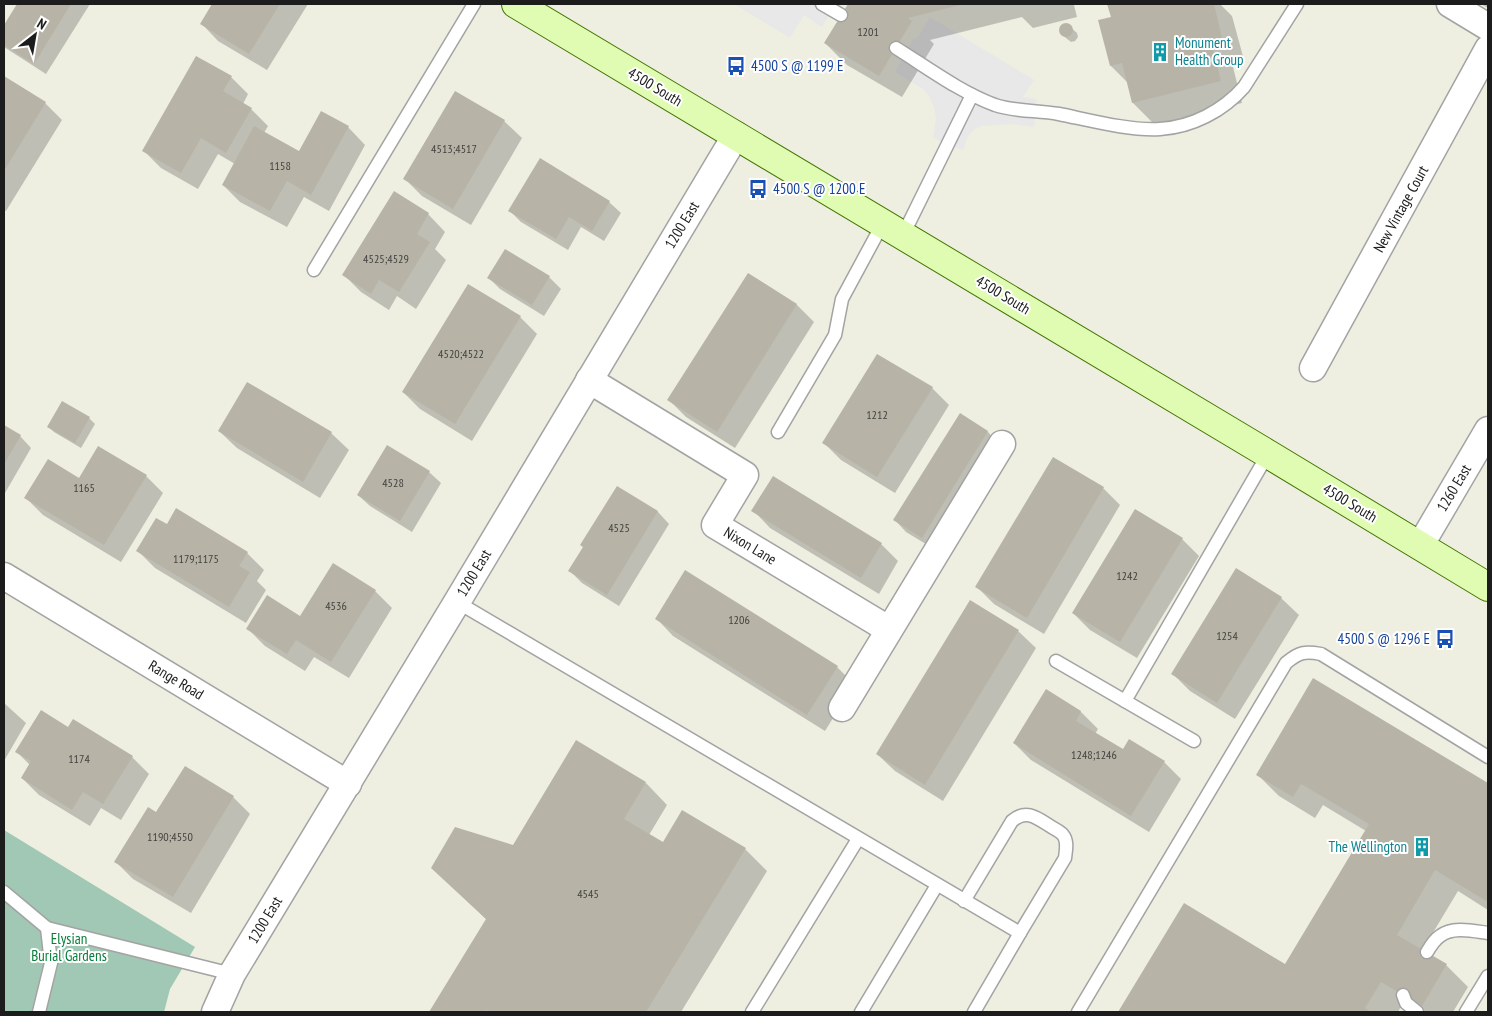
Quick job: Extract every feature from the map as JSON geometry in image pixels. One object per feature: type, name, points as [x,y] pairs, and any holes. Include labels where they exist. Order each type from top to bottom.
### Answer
[{"type":"main road","name":"4500 South","points":[[524,6],[1488,587]]},
{"type":"street","points":[[1450,4],[1488,27]]},
{"type":"street","name":"New Vintage Court","points":[[1313,368],[1488,49]]},
{"type":"street","name":"1200 East","points":[[215,1012],[232,974],[348,784],[736,135]]},
{"type":"street","name":"Nixon Lane","points":[[589,380],[745,475],[715,525],[888,629]]},
{"type":"street","name":"1260 East","points":[[1420,546],[1488,430]]},
{"type":"street","points":[[842,708],[888,629],[1002,444]]},
{"type":"street","name":"Range Road","points":[[4,576],[348,784]]},
{"type":"lane","points":[[314,270],[474,4]]},
{"type":"lane","points":[[822,4],[841,15]]},
{"type":"lane","points":[[896,48],[972,95],[996,105],[1019,111],[1056,114],[1106,124],[1160,129],[1183,124],[1217,111],[1233,100],[1244,88],[1297,4]]},
{"type":"lane","points":[[778,432],[835,335],[842,298],[893,229],[972,95]]},
{"type":"lane","points":[[1125,700],[1268,454]]},
{"type":"lane","points":[[457,602],[1020,933]]},
{"type":"lane","points":[[1078,1012],[1286,663],[1296,654],[1309,652],[1321,654],[1488,757]]},
{"type":"lane","points":[[1056,660],[1194,741]]},
{"type":"lane","points":[[964,901],[1012,821],[1018,815],[1027,814],[1036,817],[1063,834],[1066,841],[1065,858],[974,1012]]},
{"type":"lane","points":[[752,1012],[858,839]]},
{"type":"lane","points":[[861,1012],[938,885]]},
{"type":"lane","points":[[4,892],[47,928],[232,974]]},
{"type":"lane","points":[[39,1012],[51,963],[47,928]]},
{"type":"lane","points":[[1426,952],[1438,937],[1447,932],[1459,930],[1488,933]]},
{"type":"lane","points":[[1466,1012],[1488,976]]},
{"type":"lane","points":[[1403,995],[1406,1003],[1417,1012]]},
{"type":"green space","name":"Elysian Burial Gardens","points":[[4,830],[195,947],[170,989],[164,1012],[4,1012]]},
{"type":"shaded area","points":[[734,4],[836,4],[822,27],[804,15],[790,38]]},
{"type":"shaded area","points":[[930,17],[1034,80],[1023,97],[1037,99],[1034,127],[1012,124],[982,126],[969,134],[963,150],[933,138],[936,119],[935,110],[929,96],[923,89],[895,72],[913,39],[918,37]]},
{"type":"building","points":[[17,4],[71,4],[34,64],[4,45],[4,25]]},
{"type":"building","points":[[212,4],[280,4],[249,54],[200,24]]},
{"type":"building","points":[[848,4],[964,4],[908,18],[912,21],[879,76],[824,43]]},
{"type":"building","name":"Monument Health Group","points":[[1107,4],[1214,4],[1222,38],[1211,41],[1221,81],[1132,103],[1122,63],[1110,66],[1098,20],[1111,17]]},
{"type":"building","points":[[1066,23],[1071,25],[1073,30],[1071,35],[1066,37],[1061,35],[1059,30],[1061,25]]},
{"type":"building","points":[[196,56],[232,76],[223,91],[252,108],[226,153],[201,138],[181,173],[142,151]]},
{"type":"building","points":[[4,76],[46,102],[4,171]]},
{"type":"building","points":[[455,91],[505,120],[453,209],[403,179]]},
{"type":"building","points":[[321,111],[349,126],[311,195],[287,181],[270,211],[222,185],[254,126],[299,151]]},
{"type":"building","points":[[540,158],[610,201],[592,231],[569,217],[556,239],[508,211]]},
{"type":"building","points":[[394,191],[429,213],[417,234],[430,242],[399,292],[379,280],[371,294],[342,275]]},
{"type":"building","points":[[505,249],[550,276],[532,305],[487,278]]},
{"type":"building","points":[[748,273],[797,304],[717,432],[667,400]]},
{"type":"building","points":[[468,284],[521,316],[455,424],[402,392]]},
{"type":"building","points":[[877,354],[933,387],[877,477],[822,443]]},
{"type":"building","points":[[247,382],[332,432],[303,482],[218,431]]},
{"type":"building","points":[[62,401],[90,417],[75,443],[47,427]]},
{"type":"building","points":[[960,413],[988,431],[922,538],[893,520]]},
{"type":"building","points":[[4,425],[21,435],[4,464]]},
{"type":"building","points":[[387,445],[430,471],[400,521],[357,495]]},
{"type":"building","points":[[98,446],[147,475],[104,545],[24,498],[48,459],[79,478]]},
{"type":"building","points":[[1053,457],[1104,487],[1027,618],[975,587]]},
{"type":"building","points":[[773,476],[882,543],[861,578],[751,511]]},
{"type":"building","points":[[617,486],[658,511],[607,595],[568,571],[583,547],[580,545]]},
{"type":"building","points":[[176,508],[248,552],[239,566],[250,572],[229,607],[136,551],[156,518],[167,524]]},
{"type":"building","points":[[1135,509],[1183,538],[1120,642],[1072,613]]},
{"type":"building","points":[[333,563],[376,590],[331,662],[296,640],[287,654],[246,629],[267,595],[300,616]]},
{"type":"building","points":[[1236,568],[1282,597],[1217,703],[1171,674]]},
{"type":"building","points":[[685,570],[838,666],[807,715],[655,619]]},
{"type":"building","points":[[970,600],[1019,630],[925,785],[876,754]]},
{"type":"building","name":"The Wellington","points":[[1313,678],[1488,783],[1488,902],[1435,870],[1397,935],[1447,964],[1422,1006],[1381,982],[1365,1008],[1371,1012],[1118,1012],[1184,903],[1285,964],[1369,824],[1301,784],[1293,797],[1256,775]]},
{"type":"building","points":[[1046,689],[1081,711],[1076,721],[1123,749],[1129,739],[1165,761],[1131,816],[1013,743]]},
{"type":"building","points":[[41,710],[68,727],[73,719],[133,756],[103,804],[83,792],[72,810],[21,778],[31,761],[15,752]]},
{"type":"building","points":[[576,740],[646,782],[624,819],[663,842],[682,810],[746,848],[646,1012],[490,1012],[486,1010],[485,1012],[429,1012],[486,919],[431,868],[455,827],[513,845]]},
{"type":"building","points":[[185,766],[234,796],[173,897],[114,862],[148,807],[156,812]]},
{"type":"place","name":"Monument Health Group","points":[[1160,52]]},
{"type":"place","name":"4500 S @ 1199 E","points":[[736,66]]},
{"type":"place","name":"4500 S @ 1200 E","points":[[758,189]]},
{"type":"place","name":"4500 S @ 1296 E","points":[[1445,639]]},
{"type":"place","name":"The Wellington","points":[[1422,847]]}]
